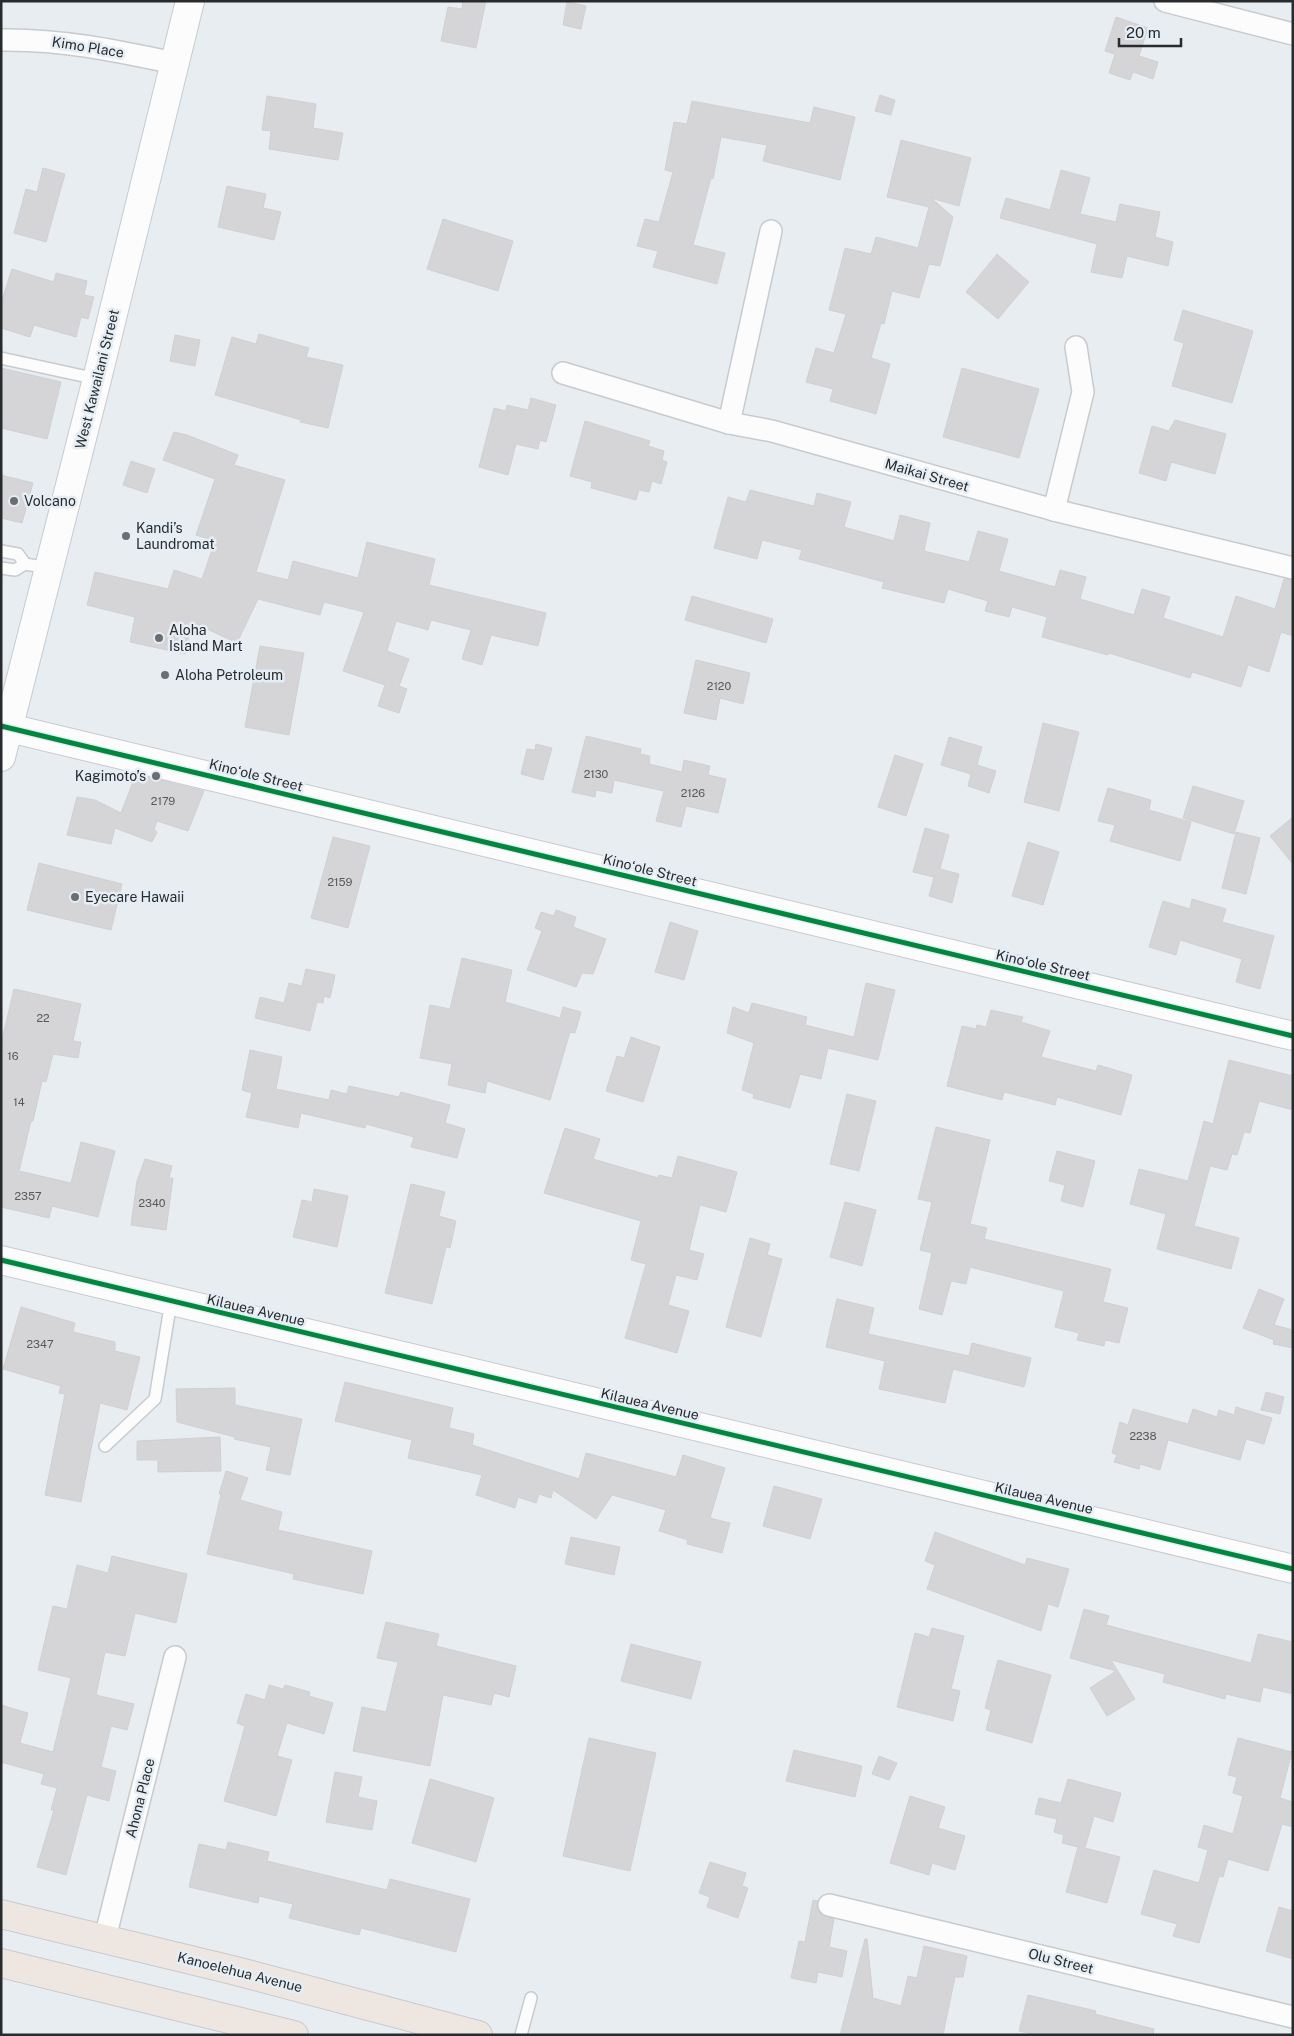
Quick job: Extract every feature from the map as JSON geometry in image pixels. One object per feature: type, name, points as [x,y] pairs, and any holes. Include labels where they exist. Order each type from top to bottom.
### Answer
[{"type":"highway","name":"Kanoelehua Avenue","points":[[1,1914],[105,1938],[478,2035]]},
{"type":"highway","points":[[1,1964],[294,2035]]},
{"type":"street","name":"West Kawailani Street","points":[[1,757],[5,726],[37,566],[98,379],[190,1]]},
{"type":"street","points":[[1165,1],[1293,34]]},
{"type":"street","name":"Kimo Place","points":[[1,40],[69,43],[174,63]]},
{"type":"street","points":[[728,423],[771,232]]},
{"type":"street","points":[[1054,510],[1083,392],[1076,347]]},
{"type":"street","name":"Maikai Street","points":[[563,373],[728,423],[772,431],[1054,510],[1293,568]]},
{"type":"street","name":"Kinoʻole Street","points":[[5,726],[1293,1036]]},
{"type":"street","name":"Kilauea Avenue","points":[[1,1260],[1293,1569]]},
{"type":"street","name":"Ahona Place","points":[[105,1938],[175,1657]]},
{"type":"street","name":"Olu Street","points":[[830,1905],[1293,2018]]},
{"type":"lane","points":[[1,358],[98,379]]},
{"type":"lane","points":[[1,551],[18,554],[37,566]]},
{"type":"lane","points":[[1,568],[15,570],[37,566]]},
{"type":"lane","points":[[105,1446],[155,1400],[171,1301]]},
{"type":"lane","points":[[521,2035],[531,1998]]},
{"type":"building","points":[[463,1],[486,1],[476,48],[441,41],[448,7],[462,9]]},
{"type":"building","points":[[567,2],[586,6],[581,29],[563,25]]},
{"type":"building","points":[[1116,17],[1148,28],[1139,56],[1158,62],[1153,79],[1133,72],[1130,80],[1109,73],[1115,54],[1105,51]]},
{"type":"building","points":[[880,95],[895,100],[891,115],[875,111]]},
{"type":"building","points":[[267,96],[316,104],[313,128],[343,133],[338,160],[269,149],[271,131],[262,130]]},
{"type":"building","points":[[692,101],[810,123],[814,107],[855,117],[840,180],[763,161],[767,145],[721,137],[713,179],[711,178],[693,245],[725,253],[717,284],[653,267],[658,251],[637,246],[645,219],[659,222],[673,172],[665,170],[674,122],[687,124]]},
{"type":"building","points":[[901,140],[971,158],[959,206],[931,198],[953,217],[940,266],[929,264],[919,298],[892,291],[884,324],[881,323],[871,358],[890,364],[876,414],[830,401],[833,389],[806,382],[816,348],[834,353],[846,314],[829,310],[845,248],[871,254],[876,237],[918,248],[929,207],[887,197]]},
{"type":"building","points":[[43,168],[65,174],[46,242],[14,233],[26,189],[37,192]]},
{"type":"building","points":[[1061,170],[1090,178],[1080,214],[1116,222],[1120,204],[1160,212],[1155,237],[1173,242],[1168,266],[1127,256],[1122,278],[1091,272],[1097,244],[1000,218],[1006,198],[1050,210]]},
{"type":"building","points":[[227,186],[266,194],[263,208],[281,212],[274,240],[218,227]]},
{"type":"building","points":[[443,219],[513,241],[498,291],[427,269]]},
{"type":"building","points":[[997,254],[1029,282],[998,319],[966,292]]},
{"type":"building","points":[[12,269],[54,282],[56,273],[87,281],[84,295],[94,297],[88,319],[81,317],[76,337],[34,325],[30,337],[1,328],[1,303]]},
{"type":"building","points":[[1183,310],[1253,331],[1232,403],[1172,386],[1184,343],[1174,340]]},
{"type":"building","points":[[259,334],[309,348],[306,357],[343,365],[328,428],[300,422],[301,420],[215,395],[232,337],[256,344]]},
{"type":"building","points":[[175,335],[200,340],[195,366],[170,361]]},
{"type":"building","points":[[1,368],[61,382],[47,439],[1,428]]},
{"type":"building","points":[[962,368],[1039,389],[1019,458],[943,437]]},
{"type":"building","points":[[531,398],[556,405],[546,442],[540,440],[538,449],[516,444],[508,475],[479,467],[494,408],[506,411],[507,405],[528,410]]},
{"type":"building","points":[[1175,420],[1226,434],[1215,474],[1171,462],[1166,481],[1139,473],[1152,426],[1169,431]]},
{"type":"building","points":[[585,421],[650,441],[648,446],[664,451],[662,460],[667,462],[661,484],[652,481],[649,492],[639,490],[636,500],[591,488],[592,482],[570,476]]},
{"type":"building","points":[[174,432],[187,435],[238,455],[234,465],[285,480],[256,572],[288,580],[293,561],[358,578],[367,542],[435,559],[429,585],[546,613],[538,646],[491,635],[482,665],[462,659],[471,630],[431,620],[428,630],[396,621],[387,651],[409,659],[399,686],[407,689],[399,713],[378,706],[385,685],[343,671],[364,612],[324,602],[320,615],[258,599],[237,643],[192,622],[185,654],[130,642],[135,617],[87,605],[95,572],[168,589],[174,570],[202,579],[215,541],[196,535],[215,479],[163,460]]},
{"type":"building","points":[[131,461],[155,469],[147,493],[123,485]]},
{"type":"building","points":[[1,475],[33,483],[22,523],[1,518]]},
{"type":"building","points":[[750,490],[814,506],[817,493],[851,502],[844,527],[894,541],[900,515],[930,523],[924,551],[969,562],[978,531],[1008,539],[999,571],[1055,587],[1060,570],[1086,577],[1080,599],[1134,615],[1142,589],[1170,597],[1163,618],[1223,637],[1236,596],[1275,609],[1284,579],[1293,580],[1293,636],[1281,632],[1269,672],[1248,665],[1241,687],[1192,672],[1190,678],[1109,653],[1108,655],[1042,637],[1047,617],[1012,607],[1009,617],[985,611],[988,601],[948,589],[944,603],[882,588],[884,582],[799,559],[802,550],[762,540],[757,559],[714,548],[728,497],[746,502]]},
{"type":"building","points":[[692,596],[773,619],[766,643],[685,620]]},
{"type":"building","points":[[260,646],[304,653],[289,735],[245,727]]},
{"type":"building","points":[[696,660],[750,673],[743,704],[720,698],[716,720],[684,713]]},
{"type":"building","points":[[1043,723],[1079,732],[1059,811],[1024,802]]},
{"type":"building","points":[[586,736],[641,749],[640,754],[650,756],[649,764],[682,772],[684,760],[710,766],[708,775],[726,779],[718,813],[686,806],[681,827],[656,821],[664,791],[614,780],[612,793],[596,790],[595,797],[572,792]]},
{"type":"building","points":[[949,737],[982,747],[977,765],[996,771],[989,793],[968,786],[971,774],[941,765]]},
{"type":"building","points":[[536,744],[552,748],[543,780],[521,774],[527,749],[535,750]]},
{"type":"building","points":[[895,755],[923,764],[906,816],[878,807]]},
{"type":"building","points":[[136,774],[204,791],[188,831],[157,821],[154,830],[157,832],[152,842],[115,828],[111,844],[67,835],[77,797],[95,800],[121,813]]},
{"type":"building","points":[[1193,786],[1244,801],[1234,834],[1183,818]]},
{"type":"building","points":[[1108,788],[1151,800],[1149,810],[1191,822],[1180,861],[1110,841],[1115,825],[1098,821]]},
{"type":"building","points":[[1293,817],[1293,864],[1270,836]]},
{"type":"building","points":[[925,828],[949,835],[940,869],[959,874],[952,903],[929,896],[934,877],[913,872]]},
{"type":"building","points":[[1236,832],[1260,838],[1246,894],[1222,888]]},
{"type":"building","points":[[333,837],[370,846],[348,928],[311,918]]},
{"type":"building","points":[[1028,842],[1059,852],[1043,905],[1012,896]]},
{"type":"building","name":"Eyecare Hawaii","points":[[39,863],[122,884],[111,930],[27,910]]},
{"type":"building","points":[[1192,899],[1226,909],[1222,922],[1274,936],[1260,989],[1236,982],[1242,959],[1180,940],[1176,955],[1149,947],[1163,901],[1190,909]]},
{"type":"building","points":[[556,910],[576,917],[573,927],[606,939],[593,974],[582,973],[576,987],[527,970],[542,931],[535,928],[541,912],[554,916]]},
{"type":"building","points":[[670,922],[698,931],[684,980],[655,972]]},
{"type":"building","points":[[462,958],[512,970],[505,1002],[560,1018],[563,1007],[581,1012],[575,1033],[570,1032],[550,1100],[487,1081],[485,1093],[448,1085],[452,1064],[420,1058],[430,1005],[450,1009]]},
{"type":"building","points":[[306,969],[335,975],[330,998],[324,996],[323,1003],[317,1002],[310,1031],[255,1018],[260,997],[284,1003],[289,983],[302,986]]},
{"type":"building","points":[[866,983],[895,990],[878,1060],[828,1048],[821,1079],[800,1074],[790,1108],[753,1098],[754,1094],[742,1090],[754,1043],[727,1033],[733,1007],[749,1013],[752,1003],[807,1017],[805,1025],[854,1037]]},
{"type":"building","points":[[14,989],[81,1004],[73,1041],[81,1042],[78,1058],[53,1054],[46,1082],[42,1081],[19,1171],[71,1183],[81,1142],[115,1151],[98,1217],[52,1206],[49,1218],[1,1207],[1,1044]]},
{"type":"building","points":[[991,1010],[1023,1017],[1021,1022],[1050,1031],[1041,1057],[1096,1071],[1098,1065],[1132,1075],[1121,1115],[1057,1097],[1055,1105],[1004,1092],[1002,1100],[947,1086],[962,1026],[976,1029],[977,1025],[986,1027]]},
{"type":"building","points":[[631,1037],[660,1047],[643,1102],[606,1091],[617,1056],[624,1058]]},
{"type":"building","points":[[250,1050],[282,1057],[276,1089],[329,1100],[331,1090],[347,1094],[349,1086],[399,1097],[401,1092],[450,1105],[445,1123],[465,1129],[457,1158],[411,1147],[414,1137],[366,1124],[365,1128],[301,1113],[298,1128],[246,1117],[252,1093],[242,1090]]},
{"type":"building","points":[[1229,1060],[1293,1076],[1293,1110],[1259,1101],[1250,1133],[1244,1132],[1237,1155],[1232,1154],[1227,1170],[1210,1166],[1194,1226],[1239,1238],[1231,1269],[1157,1249],[1166,1214],[1130,1204],[1139,1169],[1188,1181],[1204,1121],[1213,1124]]},
{"type":"building","points":[[847,1094],[876,1101],[859,1171],[830,1164]]},
{"type":"building","points":[[936,1127],[990,1140],[970,1224],[987,1228],[984,1239],[1111,1269],[1103,1302],[1128,1308],[1119,1343],[1105,1340],[1104,1346],[1077,1340],[1079,1333],[1055,1327],[1064,1291],[970,1267],[966,1284],[951,1281],[942,1315],[919,1309],[932,1253],[920,1250],[932,1202],[918,1199]]},
{"type":"building","points":[[565,1128],[600,1139],[593,1159],[658,1178],[659,1175],[672,1178],[678,1156],[737,1172],[726,1212],[700,1205],[689,1250],[704,1254],[697,1280],[676,1275],[668,1305],[689,1311],[677,1353],[625,1338],[646,1264],[631,1260],[641,1221],[544,1193]]},
{"type":"building","points":[[1057,1151],[1095,1161],[1083,1207],[1061,1201],[1065,1185],[1049,1181]]},
{"type":"building","points":[[145,1159],[172,1166],[169,1178],[173,1178],[166,1230],[131,1225],[137,1181]]},
{"type":"building","points":[[411,1184],[445,1192],[439,1216],[456,1221],[450,1248],[446,1247],[432,1304],[385,1293]]},
{"type":"building","points":[[314,1189],[348,1196],[337,1247],[293,1237],[302,1200],[312,1202]]},
{"type":"building","points":[[845,1202],[876,1210],[862,1266],[830,1257]]},
{"type":"building","points":[[750,1238],[770,1244],[767,1255],[782,1259],[761,1337],[726,1327]]},
{"type":"building","points":[[1259,1289],[1284,1299],[1274,1325],[1293,1330],[1293,1348],[1273,1344],[1274,1340],[1243,1328]]},
{"type":"building","points":[[837,1299],[874,1308],[868,1334],[969,1356],[972,1343],[1031,1358],[1024,1387],[953,1369],[945,1403],[879,1389],[885,1361],[826,1347]]},
{"type":"building","points":[[21,1307],[75,1323],[73,1332],[115,1342],[115,1351],[140,1357],[127,1410],[100,1403],[81,1502],[45,1495],[65,1394],[59,1393],[61,1386],[3,1369]]},
{"type":"building","points":[[345,1382],[453,1408],[449,1428],[474,1434],[472,1445],[579,1479],[586,1453],[676,1477],[683,1455],[725,1468],[710,1518],[730,1523],[722,1553],[687,1544],[688,1540],[659,1531],[666,1510],[612,1495],[596,1519],[553,1490],[551,1498],[539,1494],[536,1503],[518,1497],[515,1508],[476,1495],[482,1475],[408,1458],[412,1440],[335,1421]]},
{"type":"building","points":[[235,1388],[235,1405],[302,1419],[290,1475],[266,1470],[271,1447],[234,1439],[235,1437],[177,1422],[176,1389]]},
{"type":"building","points":[[1266,1392],[1284,1397],[1280,1414],[1261,1410]]},
{"type":"building","points":[[1236,1407],[1272,1418],[1264,1444],[1246,1439],[1240,1460],[1168,1440],[1160,1470],[1140,1464],[1139,1469],[1114,1462],[1117,1455],[1112,1453],[1120,1422],[1128,1425],[1133,1409],[1188,1424],[1193,1409],[1217,1417],[1219,1410],[1234,1415]]},
{"type":"building","points":[[220,1437],[221,1471],[158,1472],[158,1460],[137,1460],[137,1441]]},
{"type":"building","points":[[226,1471],[248,1478],[240,1500],[282,1512],[278,1530],[372,1551],[363,1594],[293,1579],[294,1574],[207,1554],[221,1494],[219,1494]]},
{"type":"building","points":[[774,1486],[822,1499],[810,1539],[763,1526]]},
{"type":"building","points":[[935,1532],[1025,1565],[1027,1558],[1069,1569],[1058,1607],[1048,1604],[1041,1631],[927,1589],[935,1565],[925,1561]]},
{"type":"building","points":[[571,1537],[620,1547],[614,1575],[565,1564]]},
{"type":"building","points":[[112,1556],[187,1574],[176,1623],[135,1613],[125,1656],[105,1652],[96,1695],[134,1704],[127,1730],[111,1726],[101,1767],[116,1771],[109,1801],[87,1795],[66,1875],[37,1867],[54,1810],[51,1810],[57,1788],[41,1784],[44,1774],[1,1762],[1,1705],[28,1713],[20,1743],[53,1752],[71,1678],[38,1670],[53,1606],[67,1609],[77,1565],[108,1573]]},
{"type":"building","points":[[1084,1609],[1109,1616],[1106,1625],[1251,1663],[1258,1634],[1293,1642],[1293,1694],[1263,1687],[1260,1702],[1226,1694],[1225,1699],[1163,1682],[1165,1674],[1111,1660],[1135,1699],[1107,1716],[1090,1688],[1116,1671],[1070,1658]]},
{"type":"building","points":[[386,1622],[439,1634],[436,1646],[516,1666],[509,1697],[494,1693],[491,1705],[443,1695],[430,1766],[353,1751],[362,1707],[386,1712],[398,1662],[377,1658]]},
{"type":"building","points":[[932,1628],[964,1636],[951,1689],[960,1691],[953,1721],[897,1707],[915,1633],[929,1637]]},
{"type":"building","points":[[631,1644],[701,1662],[691,1699],[621,1681]]},
{"type":"building","points":[[998,1660],[1051,1675],[1032,1743],[986,1730],[991,1710],[985,1708]]},
{"type":"building","points":[[269,1685],[283,1689],[285,1685],[310,1692],[309,1696],[333,1703],[324,1734],[287,1723],[277,1756],[292,1760],[276,1816],[224,1801],[245,1726],[237,1723],[246,1694],[265,1700]]},
{"type":"building","points":[[589,1738],[656,1753],[630,1871],[563,1856]]},
{"type":"building","points":[[1238,1738],[1292,1752],[1280,1798],[1293,1802],[1293,1827],[1282,1824],[1268,1871],[1228,1859],[1223,1877],[1219,1876],[1199,1943],[1173,1936],[1177,1924],[1141,1914],[1154,1870],[1199,1883],[1208,1850],[1198,1847],[1204,1825],[1233,1834],[1243,1796],[1233,1793],[1237,1777],[1228,1775]]},
{"type":"building","points":[[794,1750],[862,1766],[855,1797],[786,1781]]},
{"type":"building","points":[[879,1756],[897,1763],[889,1780],[872,1774]]},
{"type":"building","points":[[335,1772],[362,1777],[358,1797],[377,1801],[372,1830],[326,1822]]},
{"type":"building","points":[[430,1779],[494,1798],[476,1862],[412,1843]]},
{"type":"building","points":[[1068,1779],[1121,1793],[1113,1822],[1094,1816],[1085,1848],[1120,1857],[1107,1903],[1066,1892],[1078,1847],[1062,1843],[1064,1835],[1054,1832],[1057,1819],[1035,1814],[1039,1798],[1061,1803]]},
{"type":"building","points":[[910,1796],[945,1807],[938,1828],[965,1836],[955,1870],[932,1863],[929,1875],[890,1863]]},
{"type":"building","points":[[228,1842],[269,1852],[267,1861],[387,1890],[390,1879],[470,1899],[456,1952],[361,1928],[359,1935],[289,1918],[293,1904],[259,1896],[258,1903],[189,1887],[199,1844],[226,1850]]},
{"type":"building","points":[[710,1862],[746,1873],[742,1886],[748,1888],[738,1918],[707,1907],[710,1897],[699,1893]]},
{"type":"building","points":[[813,1900],[818,1901],[817,1908],[821,1914],[834,1919],[829,1947],[847,1951],[842,1977],[818,1972],[816,1983],[791,1978],[799,1941],[805,1942]]},
{"type":"building","points":[[1279,1907],[1293,1911],[1293,1959],[1266,1951]]},
{"type":"building","points":[[865,1939],[867,1939],[873,1998],[901,2006],[908,1976],[917,1978],[924,1946],[967,1956],[963,1977],[955,1977],[943,2035],[840,2035]]},
{"type":"building","points":[[1028,1995],[1096,2011],[1095,2014],[1154,2029],[1153,2035],[1036,2035],[1019,2031]]},
{"type":"cycle path","points":[[1,726],[1293,1036]]},
{"type":"cycle path","points":[[1,1260],[1293,1569]]},
{"type":"place","name":"Volcano","points":[[14,501]]},
{"type":"place","name":"Kandi’s Laundromat","points":[[126,536]]},
{"type":"place","name":"Aloha Island Mart","points":[[159,638]]},
{"type":"place","name":"Aloha Petroleum","points":[[165,675]]},
{"type":"place","name":"Kagimoto’s","points":[[156,776]]},
{"type":"place","name":"Eyecare Hawaii","points":[[75,897]]}]
